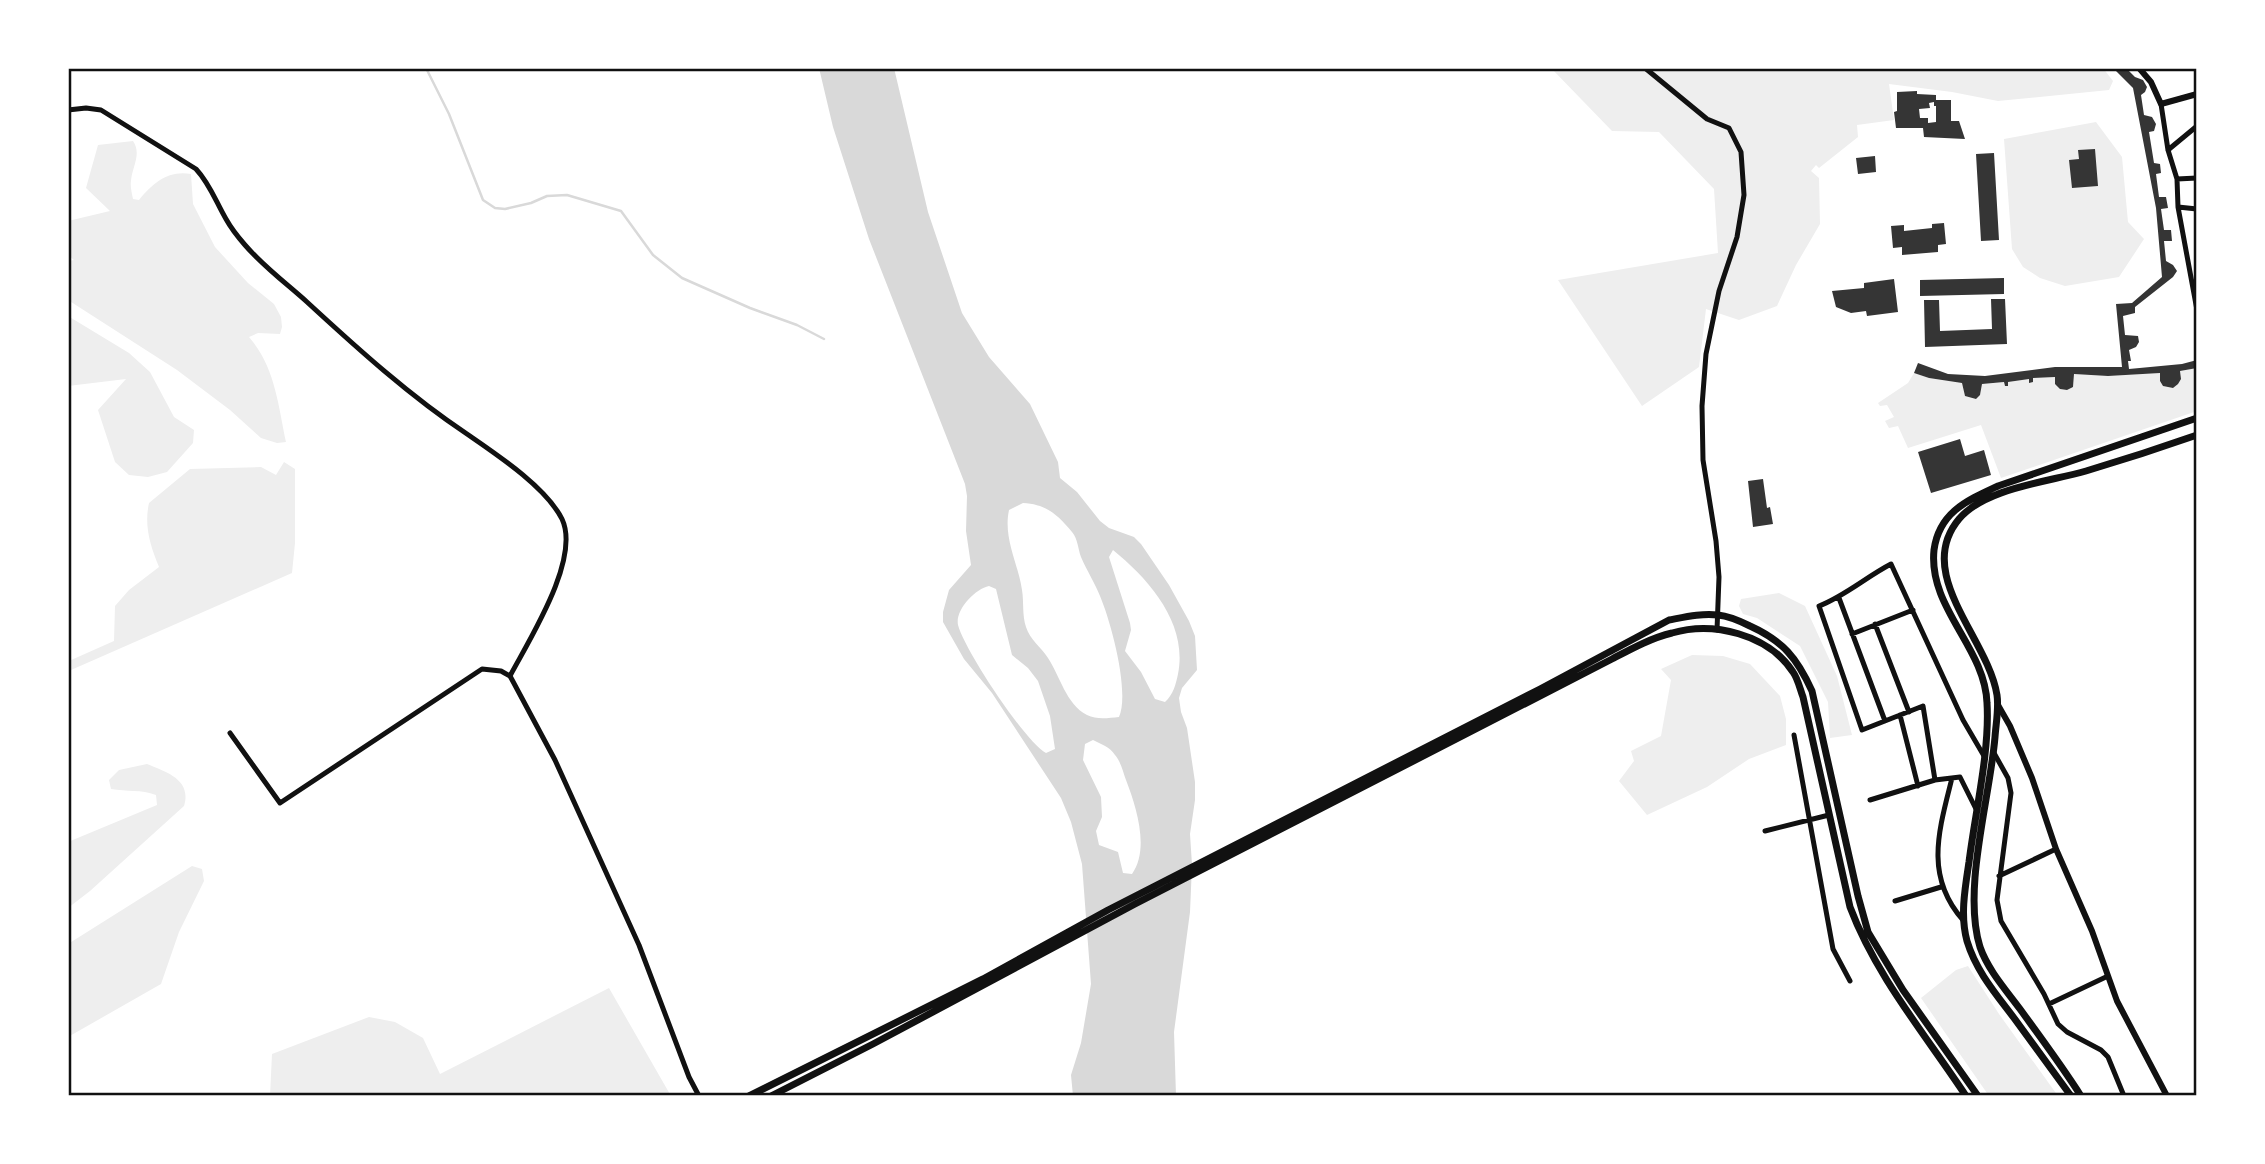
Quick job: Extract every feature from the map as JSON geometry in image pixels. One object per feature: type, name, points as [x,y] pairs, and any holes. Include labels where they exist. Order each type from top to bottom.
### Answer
[{"type":"main road","points":[[2071,1096],[1985,980],[1967,940],[1964,921],[1965,892],[1987,725],[1985,685],[1979,667],[1936,583],[1934,547],[1941,528],[1954,508],[1998,486],[2197,418]]},
{"type":"main road","points":[[2081,1096],[1996,977],[1981,951],[1974,903],[1994,753],[1997,704],[1992,673],[1952,595],[1944,571],[1943,552],[1950,532],[1973,506],[1995,496],[2082,472],[2197,435]]},
{"type":"main road","points":[[771,1096],[985,981],[1541,692],[1669,620],[1719,615],[1769,635],[1790,652],[1803,672],[1815,703],[1857,896],[1868,932],[1903,990],[1978,1096]]},
{"type":"main road","points":[[1541,692],[1673,632],[1698,629],[1732,631],[1761,642],[1781,658],[1794,673],[1803,697],[1850,907],[1860,935],[1875,962],[1966,1096]]},
{"type":"main road","points":[[749,1096],[985,981]]},
{"type":"street","points":[[1645,68],[1707,119],[1729,128],[1741,152],[1744,195],[1737,237],[1719,291],[1706,354],[1702,406],[1703,460],[1717,553],[1717,630]]},
{"type":"street","points":[[2139,68],[2151,82],[2161,104],[2168,150],[2177,179],[2178,207],[2197,310]]},
{"type":"street","points":[[2161,104],[2197,94]]},
{"type":"street","points":[[68,110],[101,110],[196,169],[205,179],[227,222],[246,247],[359,351],[446,420],[507,461],[541,492],[562,520],[566,546],[550,599],[510,676]]},
{"type":"street","points":[[2168,150],[2197,126]]},
{"type":"street","points":[[2177,179],[2197,178]]},
{"type":"street","points":[[2178,207],[2197,209]]},
{"type":"street","points":[[1935,780],[1923,706],[1862,730],[1819,606],[1839,598],[1865,578],[1891,564],[1962,720],[1984,756]]},
{"type":"street","points":[[1839,598],[1885,721]]},
{"type":"street","points":[[1852,634],[1913,610]]},
{"type":"street","points":[[1875,624],[1909,712]]},
{"type":"street","points":[[230,733],[280,803],[482,669],[501,671],[510,676],[555,760],[633,932],[689,1077],[699,1096]]},
{"type":"street","points":[[1997,704],[2010,726],[2032,778],[2056,849],[2092,931],[2117,1001],[2167,1096]]},
{"type":"street","points":[[1900,715],[1918,786]]},
{"type":"street","points":[[1794,735],[1833,949],[1850,981]]},
{"type":"street","points":[[1994,753],[2008,778],[2011,793],[1997,900],[2001,921],[2058,1024],[2108,1057],[2124,1096]]},
{"type":"street","points":[[1870,800],[1935,780],[1960,777],[1976,809]]},
{"type":"street","points":[[1952,778],[1938,837],[1941,887],[1951,907],[1964,921]]},
{"type":"street","points":[[1765,831],[1829,815]]},
{"type":"street","points":[[1999,876],[2056,849]]},
{"type":"street","points":[[1895,901],[1941,887]]},
{"type":"street","points":[[2049,1004],[2108,976]]},
{"type":"shaded area","points":[[819,68],[894,68],[928,212],[962,313],[989,357],[1030,404],[1058,462],[1060,478],[1077,492],[1100,521],[1109,528],[1134,537],[1141,544],[1169,585],[1195,636],[1197,670],[1182,688],[1179,698],[1187,728],[1195,800],[1190,834],[1190,912],[1174,1032],[1176,1096],[1073,1096],[1071,1075],[1081,1043],[1091,984],[1082,864],[1071,822],[1061,798],[992,693],[964,659],[943,622],[949,590],[971,565],[966,531],[965,484],[869,239],[833,127]],"holes":[[[1023,503],[1045,508],[1074,535],[1081,557],[1100,596],[1114,639],[1121,675],[1122,706],[1119,717],[1095,718],[1080,710],[1069,697],[1048,658],[1028,632],[1020,580],[1009,540],[1009,510]],[[1113,550],[1140,575],[1172,621],[1180,656],[1175,685],[1165,702],[1155,699],[1141,672],[1125,651],[1131,630],[1130,623],[1109,557]],[[989,586],[996,589],[1012,655],[1028,668],[1038,681],[1050,716],[1055,749],[1046,753],[1024,732],[996,694],[971,654],[958,625],[963,607],[972,596]],[[1093,740],[1105,746],[1113,752],[1122,767],[1140,827],[1140,852],[1132,874],[1123,873],[1118,852],[1099,845],[1096,831],[1102,817],[1101,797],[1083,760],[1085,744]]]},
{"type":"shaded area","points":[[1551,68],[2103,68],[2113,81],[2109,90],[1998,101],[1889,84],[1894,120],[1857,125],[1858,137],[1819,168],[1816,165],[1811,171],[1819,178],[1820,224],[1796,265],[1777,306],[1739,320],[1706,309],[1699,367],[1642,406],[1558,280],[1718,253],[1714,189],[1659,132],[1612,131]]},
{"type":"shaded area","points":[[2096,122],[2122,157],[2128,222],[2144,239],[2119,277],[2065,286],[2040,278],[2023,267],[2012,249],[2004,139]]},
{"type":"shaded area","points":[[133,141],[137,151],[131,183],[133,199],[139,200],[156,183],[168,176],[191,174],[193,204],[215,247],[248,283],[274,304],[281,317],[280,334],[258,333],[249,337],[270,373],[286,442],[277,443],[261,438],[230,410],[177,370],[68,300],[68,261],[74,260],[68,255],[68,221],[110,211],[86,188],[98,145]]},
{"type":"shaded area","points":[[68,316],[129,353],[150,372],[174,417],[194,430],[193,443],[167,472],[148,477],[129,475],[115,462],[98,410],[126,379],[68,386]]},
{"type":"shaded area","points":[[2197,368],[2197,411],[2001,478],[1981,425],[1908,448],[1898,426],[1889,428],[1885,421],[1894,417],[1887,405],[1880,406],[1878,403],[1908,383],[1914,373],[1962,383],[1965,396],[1975,399],[1980,395],[1982,384],[2004,382],[2005,386],[2008,382],[2029,379],[2029,382],[2033,378],[2055,377],[2060,389],[2067,390],[2073,387],[2074,374],[2108,376],[2160,373],[2163,386],[2173,388],[2180,381],[2180,371]]},
{"type":"shaded area","points":[[284,462],[295,469],[295,543],[292,573],[71,670],[69,661],[114,641],[115,606],[129,590],[159,567],[149,535],[149,503],[190,469],[261,467],[276,475]]},
{"type":"shaded area","points":[[1779,593],[1805,606],[1837,676],[1852,735],[1830,738],[1828,702],[1800,646],[1757,618],[1743,614],[1739,606],[1741,599]]},
{"type":"shaded area","points":[[1692,655],[1723,656],[1750,664],[1780,696],[1786,719],[1786,745],[1749,759],[1707,787],[1647,815],[1619,781],[1634,761],[1631,751],[1661,736],[1671,680],[1661,669]]},
{"type":"shaded area","points":[[147,764],[170,774],[181,783],[186,797],[184,806],[68,908],[68,842],[157,805],[156,795],[111,789],[109,780],[119,770]]},
{"type":"shaded area","points":[[192,866],[202,869],[204,881],[179,932],[161,984],[68,1037],[68,944]]},
{"type":"shaded area","points":[[1968,966],[2058,1096],[1989,1096],[1921,998],[1956,970]]},
{"type":"shaded area","points":[[609,988],[671,1096],[270,1096],[272,1054],[369,1017],[395,1022],[423,1038],[440,1074]]},
{"type":"building","points":[[2113,68],[2126,68],[2135,77],[2143,80],[2147,87],[2141,95],[2144,115],[2152,117],[2156,124],[2154,131],[2149,132],[2154,163],[2160,164],[2161,173],[2156,174],[2159,197],[2166,197],[2168,208],[2161,209],[2164,230],[2171,230],[2172,241],[2164,241],[2166,261],[2177,271],[2135,307],[2135,313],[2123,316],[2125,335],[2138,336],[2139,342],[2129,350],[2129,369],[2197,360],[2197,368],[2180,371],[2181,379],[2173,388],[2163,386],[2160,373],[2108,376],[2074,374],[2073,387],[2067,390],[2060,389],[2055,384],[2055,377],[2033,378],[2033,382],[2029,383],[2029,379],[2008,382],[2008,386],[2005,386],[2004,382],[1982,384],[1980,395],[1976,399],[1965,396],[1962,383],[1914,373],[1918,363],[1948,374],[1985,376],[2055,367],[2122,367],[2116,304],[2132,303],[2162,277],[2156,208],[2133,88]]},
{"type":"building","points":[[1917,91],[1917,94],[1936,95],[1936,100],[1951,100],[1951,121],[1959,121],[1965,139],[1924,137],[1923,128],[1896,128],[1894,112],[1897,111],[1897,92]],"holes":[[[1934,102],[1936,122],[1928,123],[1928,118],[1920,118],[1919,109],[1930,108],[1929,103]]]},
{"type":"building","points":[[2095,149],[2098,186],[2072,188],[2069,160],[2079,159],[2078,150]]},
{"type":"building","points":[[1994,153],[1999,240],[1981,241],[1976,154]]},
{"type":"building","points":[[1875,156],[1876,172],[1858,174],[1856,158]]},
{"type":"building","points":[[1944,223],[1946,244],[1938,245],[1938,252],[1902,255],[1902,247],[1893,248],[1891,226],[1904,225],[1904,231],[1932,228],[1932,224]]},
{"type":"building","points":[[2004,278],[2004,294],[1920,296],[1920,280]]},
{"type":"building","points":[[1894,279],[1898,312],[1867,316],[1866,311],[1851,313],[1836,307],[1832,291],[1864,288],[1864,283]]},
{"type":"building","points":[[1991,299],[2005,299],[2007,344],[1925,347],[1924,300],[1939,300],[1940,331],[1992,329]]},
{"type":"building","points":[[1960,439],[1965,456],[1984,450],[1991,475],[1931,493],[1918,452]]},
{"type":"building","points":[[1763,479],[1767,508],[1770,507],[1773,524],[1753,527],[1748,481]]},
{"type":"waterway","points":[[426,68],[449,114],[483,200],[495,208],[505,209],[547,196],[567,195],[621,211],[653,255],[682,278],[797,325],[824,339]]}]
